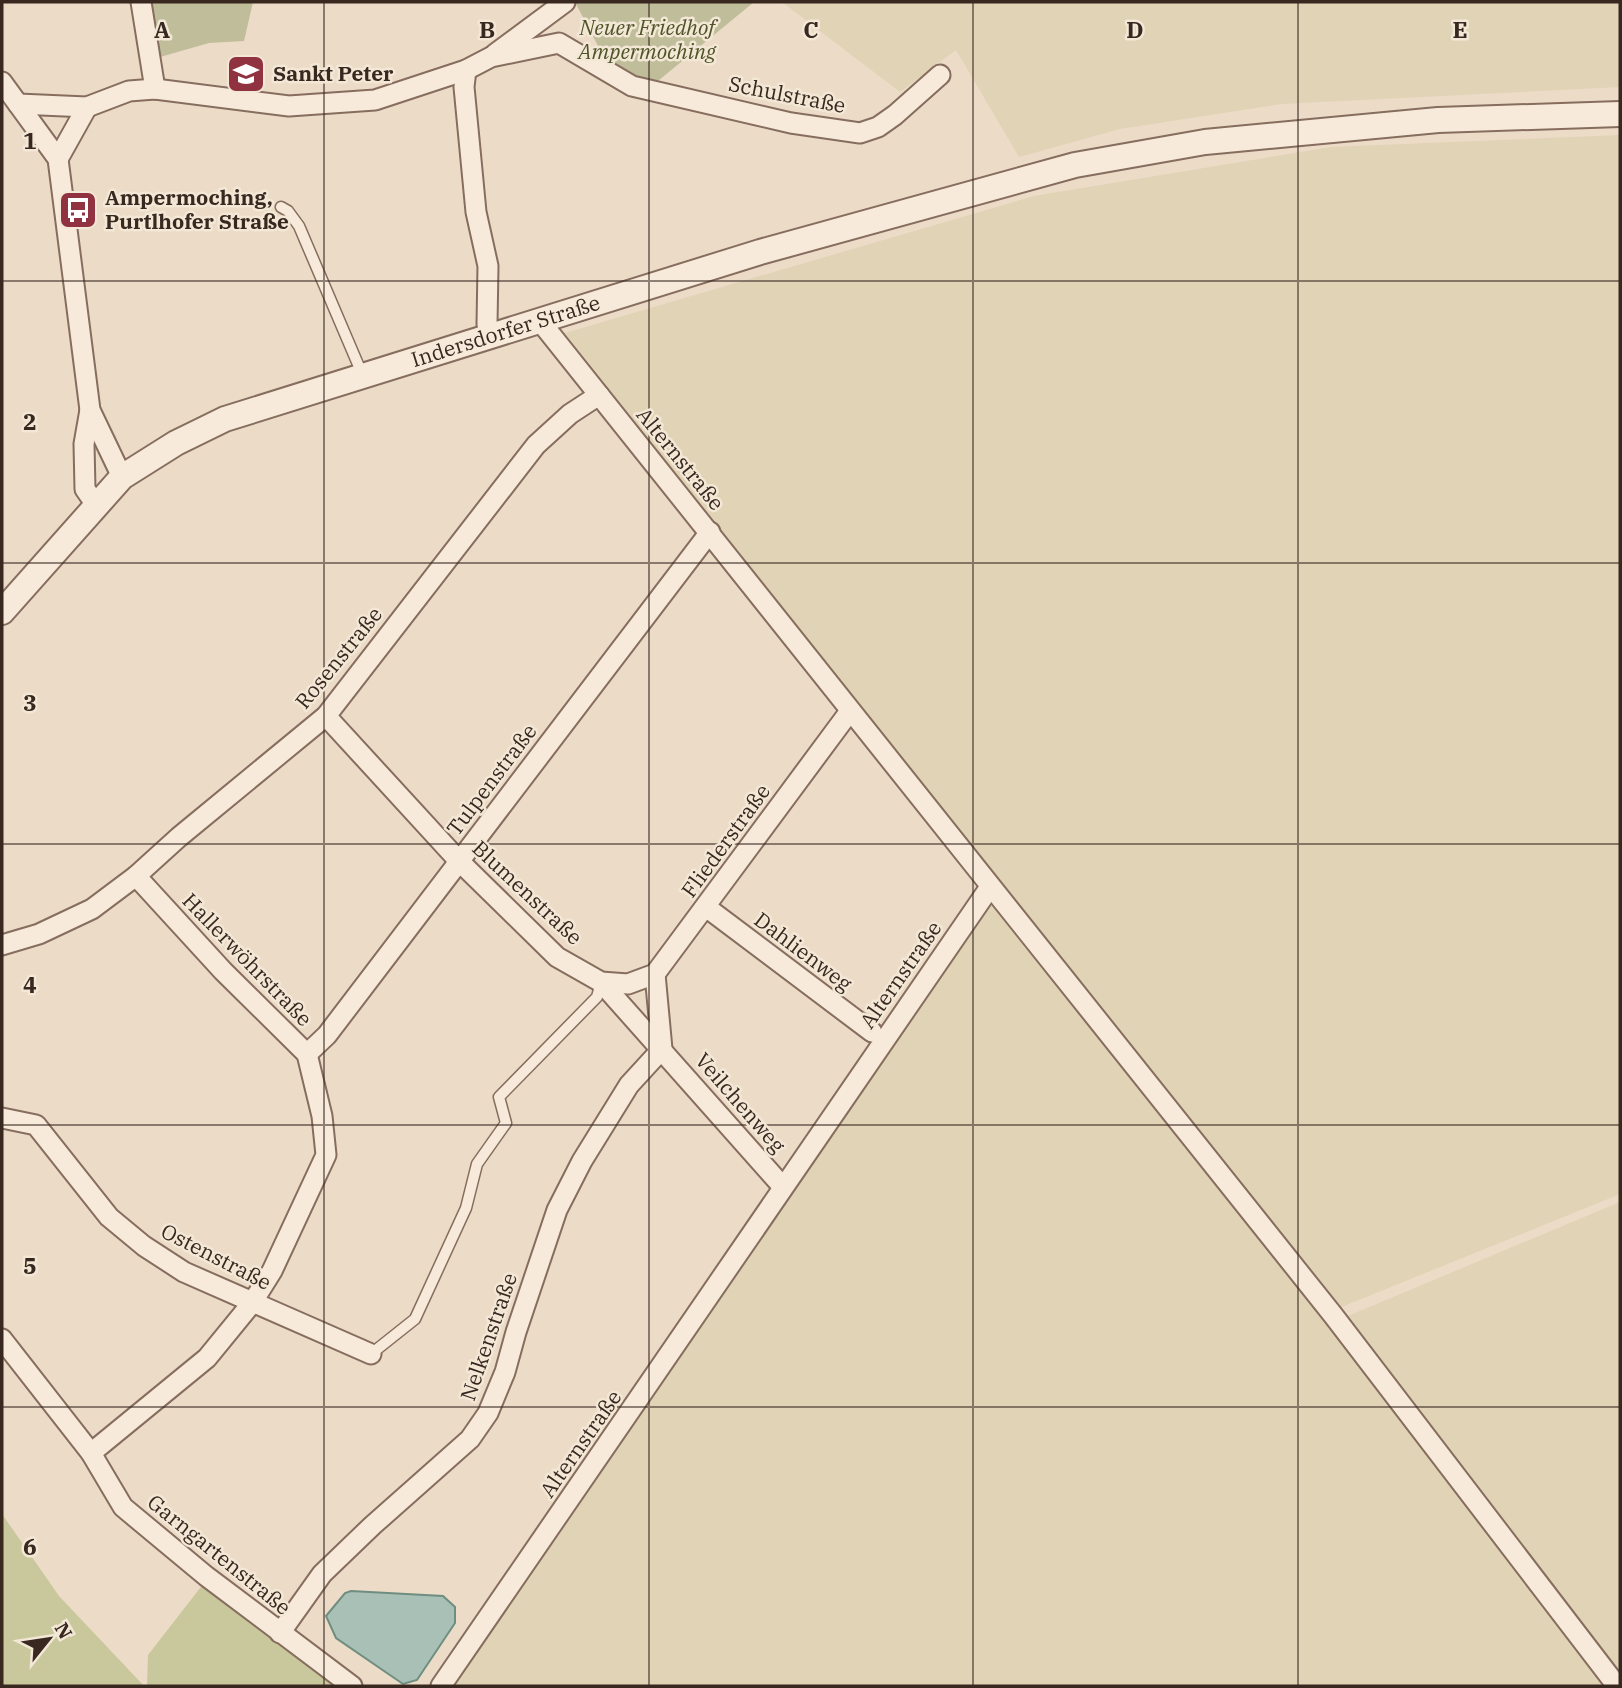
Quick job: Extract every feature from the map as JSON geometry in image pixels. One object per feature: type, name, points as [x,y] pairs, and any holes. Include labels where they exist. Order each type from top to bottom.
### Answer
[{"type":"street","points":[[141,2],[155,89]]},
{"type":"street","points":[[491,57],[565,2]]},
{"type":"street","name":"Schulstraße","points":[[19,104],[87,107],[129,91],[155,89],[289,106],[375,100],[466,70],[491,57],[559,43],[632,86],[791,123],[860,133],[878,127],[895,115],[940,75]]},
{"type":"street","points":[[466,70],[464,87],[476,212],[488,265],[489,337]]},
{"type":"street","points":[[2,82],[58,159],[90,410],[84,444],[85,489],[96,505]]},
{"type":"street","points":[[58,159],[87,107]]},
{"type":"street","name":"Indersdorfer Straße","points":[[2,612],[121,477],[176,443],[225,419],[760,252],[1075,166],[1205,142],[1438,120],[1620,114]]},
{"type":"street","name":"Alternstraße","points":[[440,1686],[990,887],[540,321]]},
{"type":"street","name":"Rosenstraße","points":[[2,945],[39,934],[92,909],[136,876],[178,837],[326,716],[536,445],[570,414],[599,395]]},
{"type":"street","points":[[90,410],[121,477]]},
{"type":"street","name":"Tulpenstraße","points":[[307,1054],[327,1035],[710,532]]},
{"type":"street","name":"Fliederstraße","points":[[655,974],[850,711]]},
{"type":"street","name":"Blumenstraße","points":[[326,716],[459,861],[557,957],[601,982],[628,984],[655,974]]},
{"type":"street","name":"Hallerwöhrstraße","points":[[92,1453],[207,1357],[252,1303],[272,1271],[326,1155],[322,1116],[307,1054],[223,971],[136,876]]},
{"type":"street","points":[[990,887],[1332,1315],[1617,1686]]},
{"type":"street","name":"Dahlienweg","points":[[706,907],[872,1032]]},
{"type":"street","points":[[655,974],[662,1049]]},
{"type":"street","name":"Veilchenweg","points":[[601,982],[783,1188]]},
{"type":"street","name":"Nelkenstraße","points":[[280,1633],[322,1574],[470,1438],[488,1413],[505,1372],[557,1210],[582,1161],[629,1085],[662,1049]]},
{"type":"street","name":"Ostenstraße","points":[[2,1118],[36,1125],[65,1165],[109,1217],[144,1246],[184,1272],[371,1354]]},
{"type":"street","name":"Garngartenstraße","points":[[2,1339],[92,1453],[123,1507],[280,1633],[352,1686]]},
{"type":"lane","points":[[281,206],[299,226],[363,376]]},
{"type":"lane","points":[[371,1354],[415,1319],[466,1208],[478,1164],[506,1123],[499,1097],[597,997],[601,982]]},
{"type":"shaded area","points":[[782,2],[1620,2],[1620,87],[1281,104],[1120,129],[1019,157],[956,50],[900,92]]},
{"type":"shaded area","points":[[1620,135],[1620,1194],[1339,1308],[565,333],[1034,196],[1331,147]]},
{"type":"shaded area","points":[[990,899],[1335,1329],[1610,1686],[455,1686]]},
{"type":"shaded area","points":[[1620,1202],[1620,1681],[1343,1318]]},
{"type":"shaded area","points":[[2,1514],[59,1596],[144,1686],[2,1686]]},
{"type":"shaded area","points":[[204,1583],[345,1686],[147,1686],[148,1655]]},
{"type":"shaded area","points":[[351,1591],[443,1596],[455,1607],[455,1623],[417,1680],[403,1684],[336,1638],[326,1616],[345,1593]]},
{"type":"green space","points":[[150,2],[253,2],[244,41],[209,43],[160,57],[156,49]]},
{"type":"green space","name":"Neuer Friedhof Ampermoching","points":[[575,2],[754,2],[653,85],[608,65]]},
{"type":"place","name":"Sankt Peter","points":[[246,74]]},
{"type":"place","name":"Ampermoching, Purtlhofer Straße","points":[[78,210]]}]
